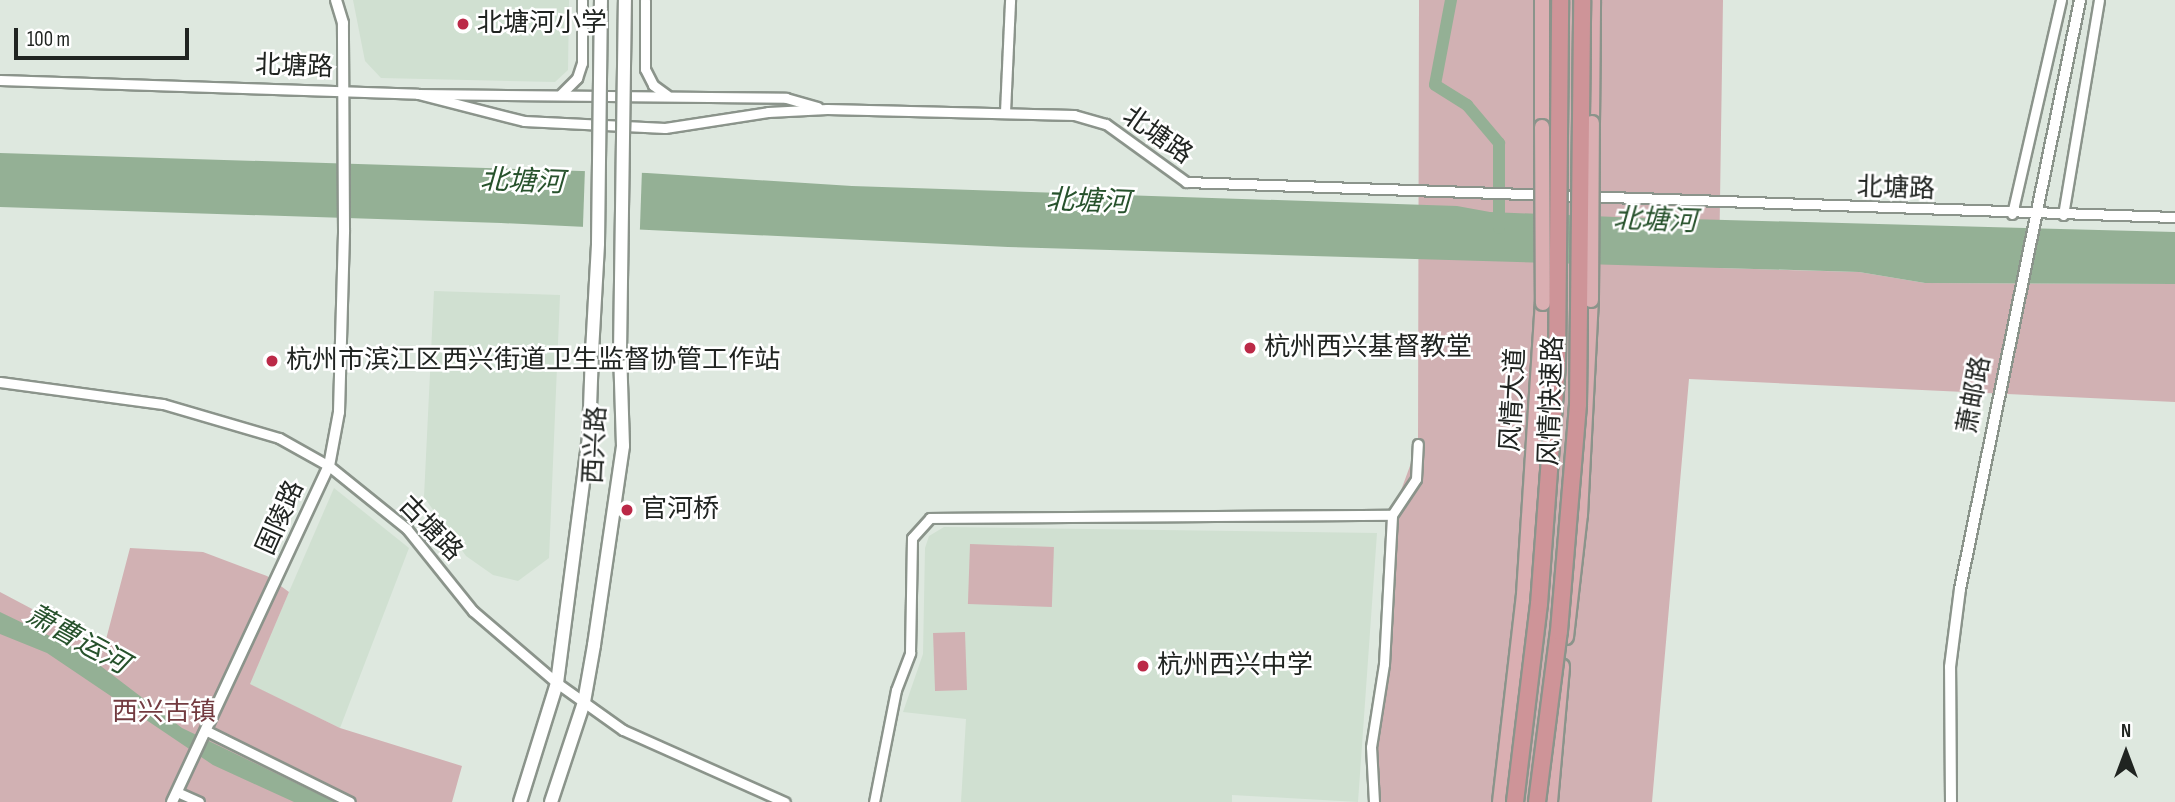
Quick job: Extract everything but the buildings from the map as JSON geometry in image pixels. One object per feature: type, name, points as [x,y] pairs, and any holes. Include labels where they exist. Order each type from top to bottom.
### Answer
[{"type":"highway","name":"风情快速路","points":[[1515,802],[1539,604],[1557,365],[1560,0]]},
{"type":"highway","name":"风情快速路","points":[[1537,802],[1559,631],[1578,404],[1581,0]]},
{"type":"main road","name":"西兴路","points":[[520,802],[556,683],[589,435],[601,0]]},
{"type":"main road","name":"西兴路","points":[[551,802],[584,702],[623,446],[620,353],[625,0]]},
{"type":"main road","name":"风情大道","points":[[1500,802],[1527,557],[1543,303],[1542,0]]},
{"type":"main road","points":[[1550,802],[1580,515],[1591,300],[1593,0]]},
{"type":"street","points":[[336,0],[343,23],[345,90]]},
{"type":"street","points":[[561,94],[577,78],[582,63],[582,0]]},
{"type":"street","points":[[645,0],[645,69],[653,85],[668,96]]},
{"type":"street","points":[[1005,112],[1010,0]]},
{"type":"street","points":[[2012,214],[2061,0]]},
{"type":"street","name":"萧邮路","points":[[1951,802],[1950,667],[1960,589],[2080,0]]},
{"type":"street","points":[[2063,215],[2099,0]]},
{"type":"street","name":"北塘路","points":[[0,80],[418,94],[786,97],[827,109]]},
{"type":"street","name":"固陵路","points":[[175,797],[207,734],[329,466],[339,412],[345,230],[345,90]]},
{"type":"street","name":"北塘路","points":[[418,94],[524,121],[664,128],[768,112],[827,109],[1074,115],[1106,124],[1186,182],[2175,218]]},
{"type":"street","name":"古塘路","points":[[0,382],[163,404],[220,417],[279,438],[329,466],[407,529],[473,611],[556,683],[623,730],[785,802]]},
{"type":"street","points":[[1374,802],[1371,747],[1384,663],[1392,515],[1416,478],[1418,444]]},
{"type":"street","points":[[874,802],[896,690],[910,653],[912,538],[930,518],[1392,515]]},
{"type":"street","points":[[207,734],[350,802]]},
{"type":"street","points":[[175,797],[199,802]]},
{"type":"shaded area","name":"北塘河小学","points":[[353,0],[569,0],[568,70],[555,82],[381,78],[365,61]]},
{"type":"shaded area","points":[[434,291],[560,295],[549,558],[518,581],[493,575],[466,556],[424,497]]},
{"type":"shaded area","points":[[334,488],[409,548],[340,728],[249,684]]},
{"type":"shaded area","name":"杭州西兴中学","points":[[944,527],[1377,533],[1358,802],[1232,795],[1232,802],[961,802],[966,719],[903,712],[923,654],[925,548],[929,536]]},
{"type":"green space","points":[[1419,0],[1723,0],[1719,268],[1859,272],[1925,283],[2175,284],[2175,402],[1689,379],[1652,802],[1374,802],[1371,747],[1384,663],[1392,515],[1418,444]]},
{"type":"green space","points":[[970,544],[1054,547],[1052,607],[968,604]]},
{"type":"green space","name":"西兴古镇","points":[[130,548],[203,552],[267,576],[289,592],[250,684],[340,728],[462,766],[452,802],[0,802],[0,592],[104,647]]},
{"type":"green space","points":[[965,632],[967,690],[935,691],[933,633]]},
{"type":"water","name":"北塘河","points":[[0,153],[647,173],[852,186],[1457,206],[1490,212],[1616,217],[2175,232],[2175,284],[1925,283],[1859,272],[1008,247],[501,223],[0,207]]},
{"type":"water","points":[[0,612],[81,651],[182,728],[335,802],[294,802],[213,765],[47,653],[0,634]]},
{"type":"pier","points":[[585,168],[642,170],[640,232],[583,230]]},
{"type":"waterway","points":[[1451,0],[1435,85],[1467,105],[1499,143],[1499,228]]},
{"type":"place","name":"北塘河小学","points":[[463,24]]},
{"type":"place","name":"杭州西兴基督教堂","points":[[1250,348]]},
{"type":"place","name":"杭州市滨江区西兴街道卫生监督协管工作站","points":[[272,361]]},
{"type":"place","name":"官河桥","points":[[627,510]]},
{"type":"place","name":"杭州西兴中学","points":[[1143,666]]},
{"type":"water label","name":"萧曹运河","points":[[77,640]]}]
